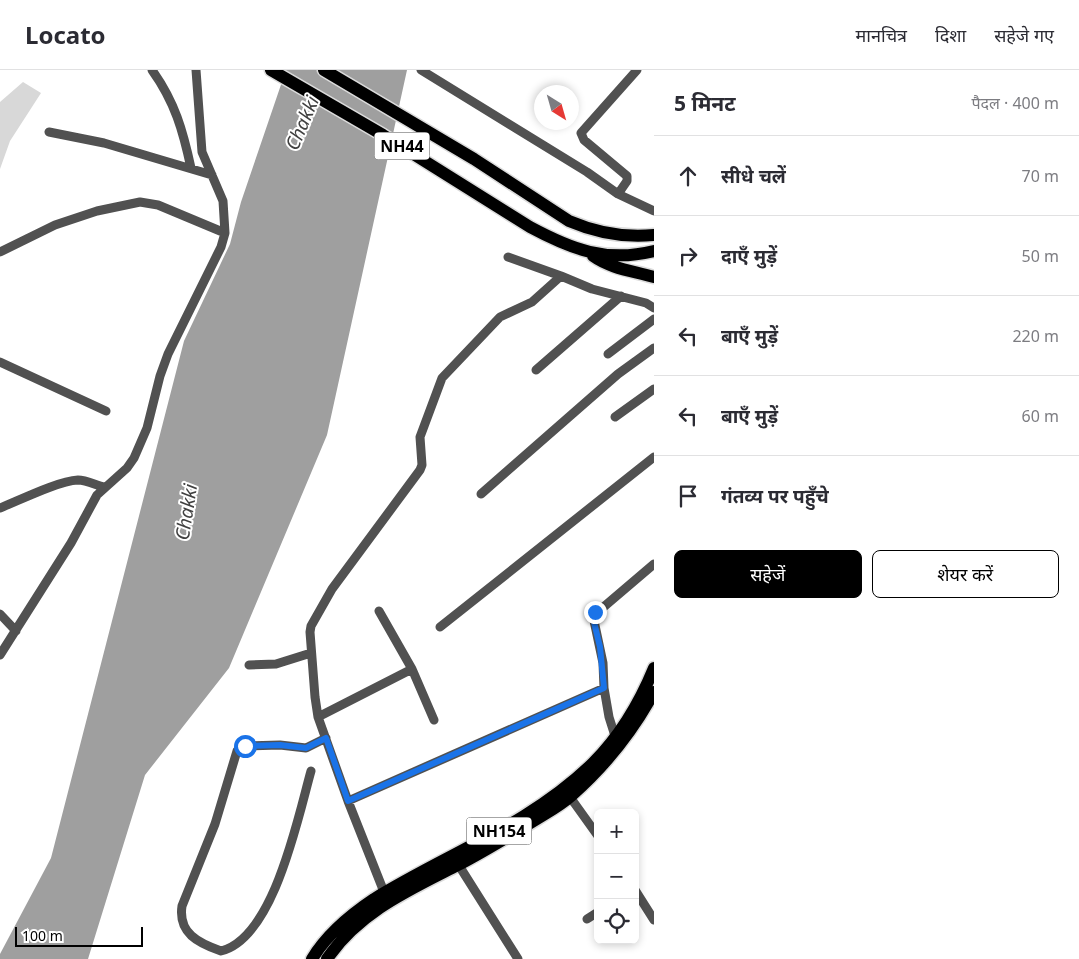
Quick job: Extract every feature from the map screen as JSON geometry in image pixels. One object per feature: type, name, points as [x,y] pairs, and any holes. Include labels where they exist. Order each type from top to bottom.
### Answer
[{"type":"highway","name":"NH44","points":[[271,70],[384,135],[530,227],[554,239],[588,252],[612,256],[654,251]]},
{"type":"highway","name":"NH44","points":[[324,70],[474,158],[569,221],[615,236],[654,235]]},
{"type":"highway","points":[[588,252],[604,263],[654,277]]},
{"type":"highway","name":"NH154","points":[[312,959],[325,942],[354,912],[384,892],[502,829],[548,800],[571,782],[593,763],[616,736],[638,701],[654,668]]},
{"type":"highway","name":"NH154","points":[[327,959],[347,933],[378,908],[400,894],[510,836],[570,797],[622,743],[654,692]]},
{"type":"street","points":[[152,70],[177,113],[191,168]]},
{"type":"street","points":[[0,655],[71,543],[97,495],[127,468],[134,458],[148,428],[160,376],[168,354],[221,247],[225,233],[224,202],[202,152],[196,70]]},
{"type":"street","points":[[421,70],[563,157],[618,194],[654,211]]},
{"type":"street","points":[[618,194],[627,181],[627,176],[584,140],[581,133],[637,70]]},
{"type":"street","points":[[49,132],[104,143],[212,175]]},
{"type":"street","points":[[0,252],[55,225],[97,211],[140,202],[158,205],[225,233]]},
{"type":"street","points":[[508,257],[592,289],[646,303],[654,308]]},
{"type":"street","points":[[384,892],[348,801],[318,717],[311,653],[311,626],[326,598],[420,470],[422,465],[420,437],[442,378],[500,317],[532,302],[561,276]]},
{"type":"street","points":[[536,370],[621,296]]},
{"type":"street","points":[[608,354],[654,319]]},
{"type":"street","points":[[481,494],[618,374],[654,348]]},
{"type":"street","points":[[0,362],[106,411]]},
{"type":"street","points":[[615,417],[654,389]]},
{"type":"street","points":[[440,627],[654,457]]},
{"type":"street","points":[[0,508],[56,486],[77,480],[83,480],[104,487]]},
{"type":"street","points":[[616,736],[604,688],[603,663],[593,614],[654,564]]},
{"type":"street","points":[[379,611],[412,669],[434,720]]},
{"type":"street","points":[[0,614],[16,631]]},
{"type":"street","points":[[249,665],[276,664],[311,653]]},
{"type":"street","points":[[318,717],[412,669]]},
{"type":"street","points":[[348,801],[604,688]]},
{"type":"street","points":[[311,771],[282,873],[256,925],[230,948],[221,951],[189,934],[182,923],[182,906],[215,824],[237,751],[245,746],[280,745],[306,748],[326,738]]},
{"type":"street","points":[[570,797],[594,830]]},
{"type":"street","points":[[458,864],[518,959]]},
{"type":"street","points":[[639,896],[654,920]]},
{"type":"street","points":[[587,919],[594,915]]},
{"type":"shaded area","points":[[23,82],[41,93],[10,141],[0,169],[0,102]]},
{"type":"water","name":"Chakki","points":[[286,70],[407,70],[327,435],[229,668],[145,775],[88,959],[0,959],[0,954],[51,858],[184,341],[230,244],[241,202]]},
{"type":"route","points":[[245,746],[280,745],[306,748],[326,738],[348,801],[604,688],[603,663],[593,618],[595,612]]}]
